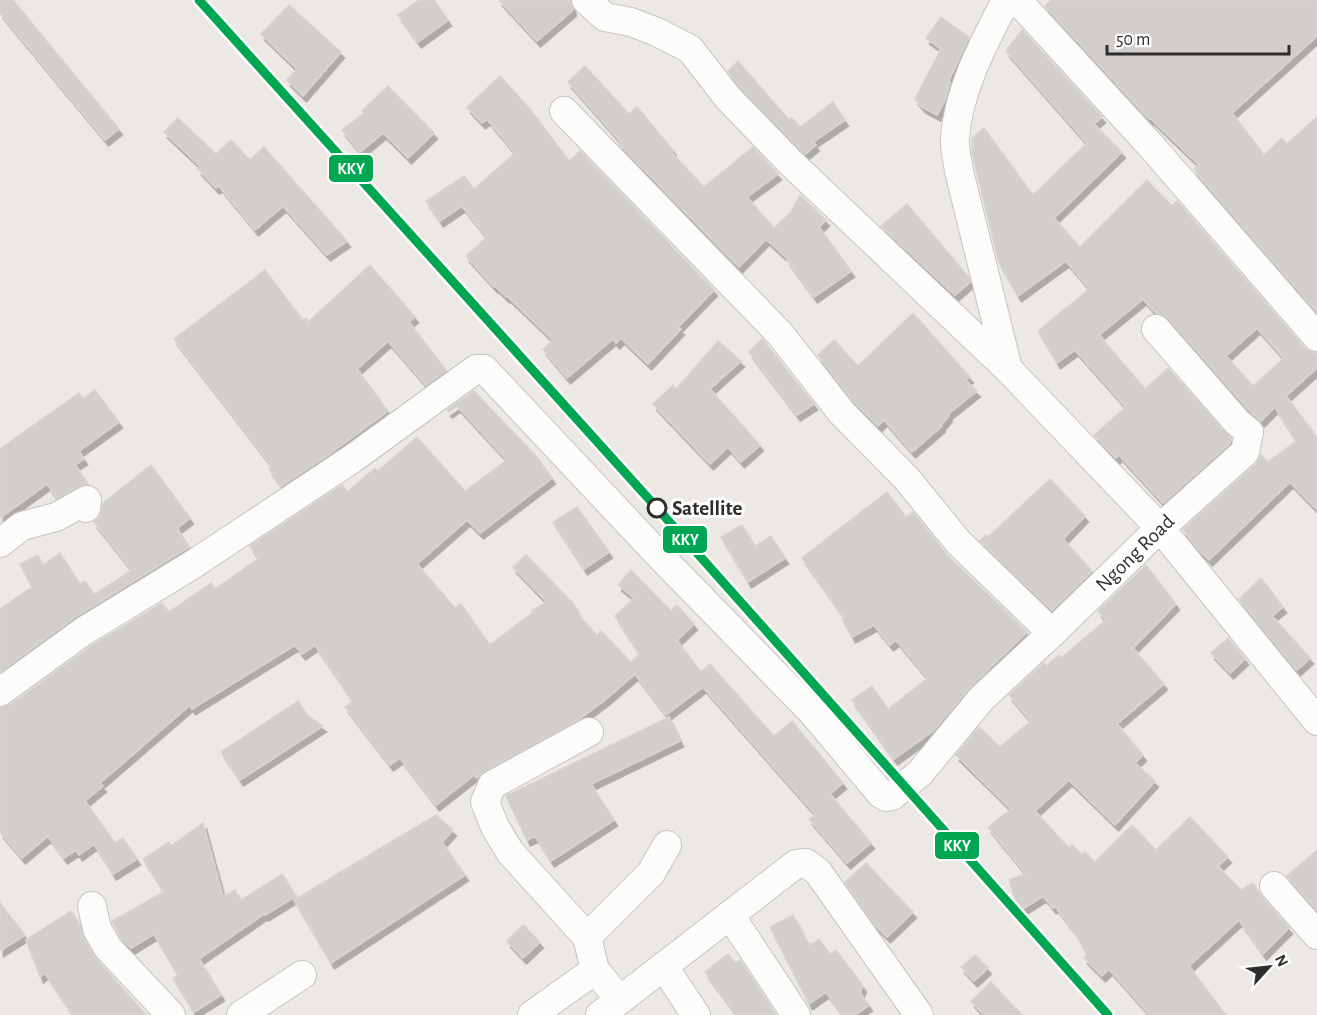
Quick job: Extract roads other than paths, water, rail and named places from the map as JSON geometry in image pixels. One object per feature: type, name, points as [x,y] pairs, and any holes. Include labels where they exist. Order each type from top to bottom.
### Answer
[{"type":"street","points":[[586,0],[605,17],[632,22],[690,49],[728,98],[791,163],[1008,369],[1160,528],[1317,721]]},
{"type":"street","points":[[1008,369],[959,171],[954,142],[959,110],[978,59],[1005,3],[1152,147],[1317,337]]},
{"type":"street","points":[[564,111],[780,334],[842,413],[906,479],[959,543],[1053,633]]},
{"type":"street","name":"Ngong Road","points":[[0,692],[84,631],[192,565],[352,459],[476,369],[484,369],[665,561],[813,713],[881,794],[886,797],[892,796],[920,773],[982,698],[1053,633],[1160,528],[1245,452],[1249,432],[1237,422],[1156,329]]},
{"type":"street","points":[[0,543],[22,526],[56,517],[87,500],[86,508]]},
{"type":"street","points":[[589,732],[492,784],[485,802],[495,827],[510,852],[587,938],[595,970],[610,1007],[796,864],[806,863],[813,866],[919,1015]]},
{"type":"street","points":[[587,938],[651,873],[667,845]]},
{"type":"street","points":[[1274,886],[1317,935]]},
{"type":"street","points":[[92,906],[97,929],[108,948],[171,1015]]},
{"type":"street","points":[[730,915],[796,1015]]},
{"type":"street","points":[[664,967],[696,1015]]},
{"type":"street","points":[[532,1015],[595,970]]},
{"type":"street","points":[[241,1015],[302,975]]},
{"type":"place","name":"Satellite","points":[[657,508]]}]
